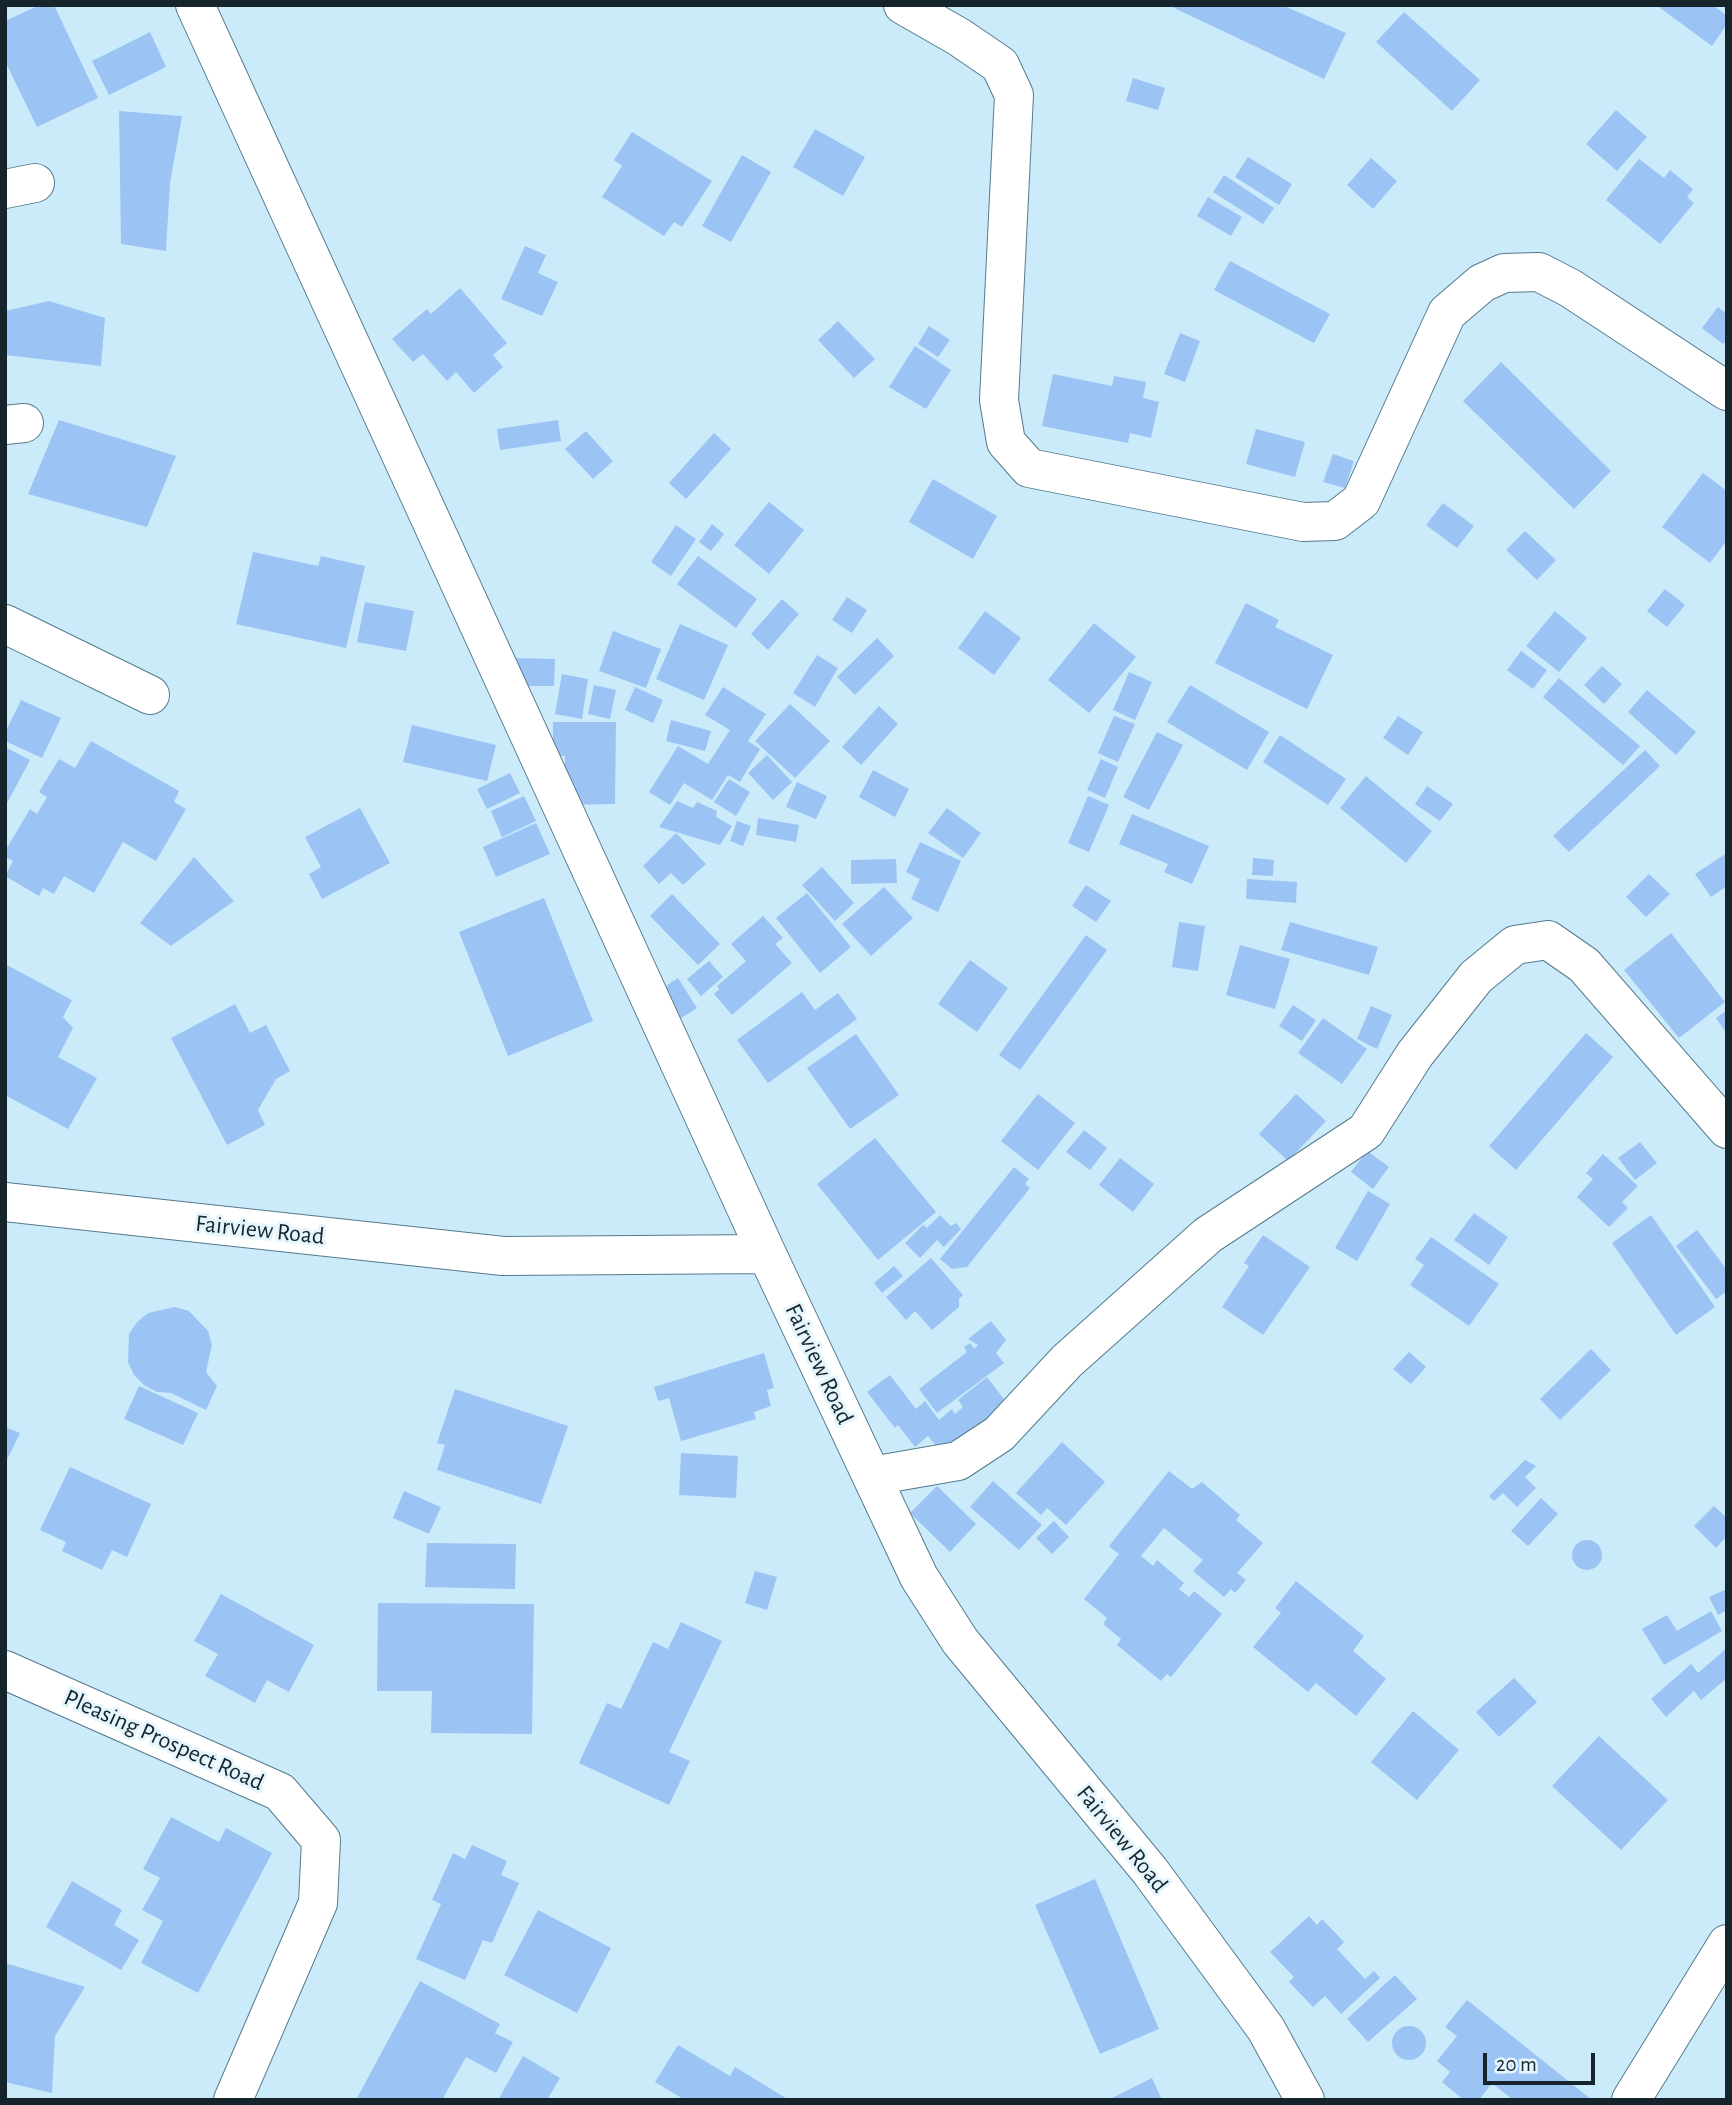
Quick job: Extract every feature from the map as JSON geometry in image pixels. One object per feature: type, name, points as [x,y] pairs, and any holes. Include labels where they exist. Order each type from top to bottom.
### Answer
[{"type":"street","points":[[195,5],[766,1254]]},
{"type":"street","points":[[903,5],[959,37],[1000,65],[1014,95],[999,400],[1006,442],[1029,468],[1303,522],[1335,521],[1361,501],[1447,313],[1482,283],[1504,273],[1539,272],[1570,288],[1727,391]]},
{"type":"street","points":[[5,624],[150,695]]},
{"type":"street","points":[[872,1476],[958,1461],[999,1434],[1067,1361],[1208,1235],[1366,1131],[1415,1054],[1476,977],[1515,946],[1548,940],[1584,965],[1727,1129]]},
{"type":"street","name":"Fairview Road","points":[[5,1202],[503,1256],[766,1254],[919,1577],[960,1641],[1150,1871],[1266,2029],[1305,2100]]},
{"type":"street","name":"Pleasing Prospect Road","points":[[5,1670],[280,1792],[321,1840],[318,1903],[233,2100]]},
{"type":"street","points":[[1631,2100],[1727,1944]]},
{"type":"building","points":[[40,5],[54,5],[98,98],[37,127],[5,61],[5,21]]},
{"type":"building","points":[[1168,5],[1282,5],[1346,33],[1324,79]]},
{"type":"building","points":[[1656,5],[1713,5],[1727,16],[1727,24],[1712,46]]},
{"type":"building","points":[[1404,12],[1480,80],[1452,111],[1376,42]]},
{"type":"building","points":[[150,32],[166,67],[109,95],[92,61]]},
{"type":"building","points":[[1133,78],[1165,88],[1158,110],[1126,101]]},
{"type":"building","points":[[1616,110],[1647,137],[1617,171],[1586,144]]},
{"type":"building","points":[[119,111],[182,116],[170,183],[166,251],[121,244]]},
{"type":"building","points":[[815,129],[865,157],[843,196],[793,167]]},
{"type":"building","points":[[632,132],[712,181],[682,227],[674,222],[664,236],[602,197],[622,166],[614,160]]},
{"type":"building","points":[[742,155],[771,172],[731,242],[702,226]]},
{"type":"building","points":[[1248,157],[1292,184],[1279,205],[1235,177]]},
{"type":"building","points":[[1371,158],[1397,181],[1373,209],[1347,185]]},
{"type":"building","points":[[1639,159],[1664,178],[1670,170],[1693,189],[1687,197],[1694,203],[1660,244],[1606,200]]},
{"type":"building","points":[[1224,175],[1274,208],[1263,224],[1213,192]]},
{"type":"building","points":[[1208,197],[1242,217],[1231,236],[1197,216]]},
{"type":"building","points":[[525,246],[546,255],[538,273],[558,282],[542,316],[501,299]]},
{"type":"building","points":[[1230,261],[1330,314],[1314,343],[1214,290]]},
{"type":"building","points":[[460,288],[507,343],[493,355],[503,367],[474,393],[456,372],[447,381],[423,354],[413,362],[392,339],[427,309],[431,314]]},
{"type":"building","points":[[49,301],[105,318],[101,366],[5,355],[5,311]]},
{"type":"building","points":[[1718,307],[1727,314],[1727,340],[1723,344],[1702,328]]},
{"type":"building","points":[[838,321],[875,359],[854,378],[818,340]]},
{"type":"building","points":[[929,326],[950,340],[938,357],[918,344]]},
{"type":"building","points":[[1180,333],[1200,341],[1185,382],[1164,374]]},
{"type":"building","points":[[915,346],[951,370],[926,409],[889,387]]},
{"type":"building","points":[[1501,362],[1611,471],[1574,509],[1463,401]]},
{"type":"building","points":[[1053,374],[1112,386],[1114,376],[1146,382],[1143,398],[1159,402],[1151,438],[1130,433],[1128,443],[1042,426]]},
{"type":"building","points":[[59,420],[176,456],[147,527],[28,494]]},
{"type":"building","points":[[558,420],[561,441],[500,450],[497,429]]},
{"type":"building","points":[[1256,429],[1305,442],[1295,477],[1246,464]]},
{"type":"building","points":[[586,431],[613,461],[593,479],[565,449]]},
{"type":"building","points":[[714,433],[731,449],[686,499],[669,483]]},
{"type":"building","points":[[1333,454],[1354,461],[1345,488],[1323,482]]},
{"type":"building","points":[[1703,473],[1727,491],[1727,540],[1710,563],[1662,527]]},
{"type":"building","points":[[933,479],[997,516],[973,559],[909,522]]},
{"type":"building","points":[[769,502],[804,530],[769,574],[734,545]]},
{"type":"building","points":[[1443,503],[1474,526],[1457,548],[1426,525]]},
{"type":"building","points":[[712,524],[724,534],[711,551],[699,542]]},
{"type":"building","points":[[676,525],[696,539],[671,576],[651,562]]},
{"type":"building","points":[[1525,531],[1556,560],[1537,580],[1506,550]]},
{"type":"building","points":[[253,552],[318,566],[321,556],[365,566],[346,648],[236,624]]},
{"type":"building","points":[[698,556],[757,599],[736,628],[677,584]]},
{"type":"building","points":[[1665,589],[1685,605],[1667,627],[1647,611]]},
{"type":"building","points":[[847,597],[867,610],[852,633],[832,620]]},
{"type":"building","points":[[782,599],[799,614],[768,650],[751,634]]},
{"type":"building","points":[[365,602],[414,611],[406,651],[357,642]]},
{"type":"building","points":[[1246,603],[1279,620],[1275,627],[1333,655],[1307,709],[1215,663]]},
{"type":"building","points":[[985,611],[1021,638],[994,675],[958,648]]},
{"type":"building","points":[[1555,611],[1587,638],[1559,672],[1526,646]]},
{"type":"building","points":[[1094,623],[1136,657],[1089,713],[1048,680]]},
{"type":"building","points":[[680,624],[728,645],[704,700],[656,679]]},
{"type":"building","points":[[613,631],[661,649],[646,688],[599,671]]},
{"type":"building","points":[[877,638],[894,656],[855,695],[837,677]]},
{"type":"building","points":[[1521,651],[1547,670],[1533,689],[1507,670]]},
{"type":"building","points":[[817,655],[838,668],[815,707],[793,693]]},
{"type":"building","points":[[513,658],[555,659],[554,686],[512,686]]},
{"type":"building","points":[[1602,666],[1622,684],[1604,704],[1584,685]]},
{"type":"building","points":[[1129,672],[1152,682],[1135,720],[1113,710]]},
{"type":"building","points":[[562,674],[588,679],[582,719],[555,714]]},
{"type":"building","points":[[1559,678],[1640,746],[1623,765],[1543,697]]},
{"type":"building","points":[[594,685],[616,690],[610,719],[588,714]]},
{"type":"building","points":[[1190,685],[1269,732],[1247,770],[1167,722]]},
{"type":"building","points":[[635,687],[663,700],[653,723],[625,710]]},
{"type":"building","points":[[723,687],[766,714],[748,741],[760,749],[740,782],[728,775],[712,800],[684,783],[670,805],[649,792],[678,746],[708,764],[730,730],[705,715]]},
{"type":"building","points":[[1647,690],[1696,732],[1676,755],[1628,712]]},
{"type":"building","points":[[21,700],[61,718],[42,758],[5,741],[5,733]]},
{"type":"building","points":[[790,704],[830,741],[795,778],[755,741]]},
{"type":"building","points":[[879,706],[898,724],[861,765],[842,747]]},
{"type":"building","points":[[1114,716],[1135,724],[1118,762],[1098,753]]},
{"type":"building","points":[[1398,716],[1423,732],[1408,755],[1383,738]]},
{"type":"building","points":[[671,720],[711,731],[705,751],[666,741]]},
{"type":"building","points":[[553,722],[616,722],[615,804],[565,805],[565,756],[553,756]]},
{"type":"building","points":[[412,725],[496,745],[487,781],[403,762]]},
{"type":"building","points":[[1157,732],[1183,745],[1149,810],[1123,797]]},
{"type":"building","points":[[1280,735],[1346,779],[1328,805],[1263,762]]},
{"type":"building","points":[[91,741],[179,791],[174,802],[186,809],[156,861],[123,842],[94,893],[64,876],[54,894],[43,888],[39,896],[5,876],[13,861],[5,857],[5,851],[30,809],[37,814],[47,797],[39,792],[59,759],[75,768]]},
{"type":"building","points":[[5,747],[30,760],[5,807]]},
{"type":"building","points":[[1645,750],[1660,766],[1569,852],[1553,836]]},
{"type":"building","points":[[767,755],[792,782],[773,800],[748,773]]},
{"type":"building","points":[[1101,759],[1118,767],[1105,798],[1087,790]]},
{"type":"building","points":[[873,770],[909,789],[895,817],[859,797]]},
{"type":"building","points":[[510,773],[520,793],[487,809],[477,789]]},
{"type":"building","points":[[1366,776],[1432,831],[1406,863],[1340,808]]},
{"type":"building","points":[[729,779],[750,792],[736,816],[714,802]]},
{"type":"building","points":[[797,782],[827,796],[816,819],[786,807]]},
{"type":"building","points":[[1427,786],[1453,804],[1440,821],[1415,804]]},
{"type":"building","points":[[524,796],[536,821],[502,837],[491,811]]},
{"type":"building","points":[[1088,796],[1109,805],[1089,852],[1068,843]]},
{"type":"building","points":[[677,801],[693,808],[697,802],[717,811],[716,817],[732,826],[720,845],[659,827]]},
{"type":"building","points":[[360,808],[390,863],[322,899],[309,874],[321,867],[305,837]]},
{"type":"building","points":[[947,808],[981,833],[963,858],[928,833]]},
{"type":"building","points":[[1132,814],[1209,846],[1192,884],[1164,872],[1168,864],[1119,844]]},
{"type":"building","points":[[758,818],[799,825],[796,842],[756,835]]},
{"type":"building","points":[[737,821],[751,826],[743,846],[730,841]]},
{"type":"building","points":[[536,823],[550,854],[496,877],[483,847]]},
{"type":"building","points":[[676,833],[706,864],[683,885],[671,873],[659,884],[643,866]]},
{"type":"building","points":[[920,842],[961,861],[938,912],[911,899],[920,879],[906,872]]},
{"type":"building","points":[[1727,853],[1727,886],[1711,897],[1695,874]]},
{"type":"building","points":[[194,857],[234,901],[171,946],[140,923]]},
{"type":"building","points":[[1253,858],[1274,860],[1273,876],[1252,875]]},
{"type":"building","points":[[896,859],[897,883],[851,884],[851,860]]},
{"type":"building","points":[[822,867],[854,903],[835,921],[802,885]]},
{"type":"building","points":[[1649,874],[1670,894],[1646,917],[1626,897]]},
{"type":"building","points":[[1247,879],[1297,882],[1296,903],[1246,899]]},
{"type":"building","points":[[1086,885],[1111,901],[1096,922],[1072,906]]},
{"type":"building","points":[[884,887],[913,918],[871,956],[842,924]]},
{"type":"building","points":[[807,893],[851,947],[820,973],[776,918]]},
{"type":"building","points":[[672,894],[720,944],[698,965],[650,916]]},
{"type":"building","points":[[544,898],[593,1021],[508,1056],[459,932]]},
{"type":"building","points":[[763,916],[783,938],[775,944],[792,963],[732,1015],[714,994],[719,989],[717,986],[746,961],[731,944]]},
{"type":"building","points":[[1179,922],[1205,926],[1198,971],[1172,967]]},
{"type":"building","points":[[1290,922],[1378,947],[1369,975],[1281,950]]},
{"type":"building","points":[[1671,933],[1725,1002],[1679,1038],[1624,970]]},
{"type":"building","points":[[1086,935],[1107,950],[1020,1070],[999,1055]]},
{"type":"building","points":[[1240,945],[1290,959],[1275,1009],[1226,995]]},
{"type":"building","points":[[970,960],[1008,988],[977,1032],[938,1004]]},
{"type":"building","points":[[709,961],[723,977],[701,996],[687,979]]},
{"type":"building","points":[[7,965],[72,1000],[63,1017],[73,1028],[58,1057],[97,1078],[68,1129],[5,1095]]},
{"type":"building","points":[[678,978],[697,1008],[675,1022],[657,992]]},
{"type":"building","points":[[802,992],[815,1010],[838,993],[857,1019],[768,1083],[737,1040]]},
{"type":"building","points":[[235,1004],[250,1033],[266,1025],[290,1071],[276,1079],[258,1110],[265,1125],[227,1145],[171,1038]]},
{"type":"building","points":[[1293,1005],[1316,1020],[1302,1041],[1279,1026]]},
{"type":"building","points":[[1371,1006],[1392,1015],[1377,1049],[1357,1039]]},
{"type":"building","points":[[1727,1010],[1727,1034],[1716,1018]]},
{"type":"building","points":[[1323,1018],[1367,1049],[1342,1084],[1298,1053]]},
{"type":"building","points":[[1586,1033],[1613,1057],[1516,1170],[1489,1146]]},
{"type":"building","points":[[856,1034],[899,1095],[850,1129],[807,1068]]},
{"type":"building","points":[[1038,1094],[1075,1123],[1038,1170],[1001,1141]]},
{"type":"building","points":[[1296,1094],[1326,1121],[1288,1161],[1259,1134]]},
{"type":"building","points":[[1084,1130],[1107,1148],[1090,1170],[1066,1152]]},
{"type":"building","points":[[875,1138],[936,1212],[878,1260],[817,1184]]},
{"type":"building","points":[[1640,1142],[1657,1163],[1635,1180],[1618,1158]]},
{"type":"building","points":[[1367,1151],[1389,1167],[1373,1189],[1351,1172]]},
{"type":"building","points":[[1603,1154],[1638,1186],[1622,1202],[1628,1208],[1609,1227],[1577,1197],[1593,1179],[1586,1173]]},
{"type":"building","points":[[1120,1158],[1154,1184],[1133,1212],[1099,1185]]},
{"type":"building","points":[[1014,1167],[1029,1179],[1025,1184],[1030,1188],[967,1267],[952,1269],[940,1259]]},
{"type":"building","points":[[1368,1191],[1390,1204],[1357,1261],[1335,1248]]},
{"type":"building","points":[[1474,1213],[1508,1237],[1489,1265],[1454,1240]]},
{"type":"building","points":[[940,1215],[951,1226],[956,1223],[961,1229],[944,1247],[937,1240],[920,1258],[905,1243],[923,1225],[927,1228]]},
{"type":"building","points":[[1651,1215],[1715,1307],[1676,1335],[1612,1243]]},
{"type":"building","points":[[1697,1230],[1727,1270],[1727,1291],[1716,1299],[1676,1246]]},
{"type":"building","points":[[1263,1235],[1310,1267],[1263,1335],[1222,1307],[1249,1266],[1244,1263]]},
{"type":"building","points":[[1431,1237],[1499,1284],[1469,1326],[1410,1285],[1424,1265],[1415,1259]]},
{"type":"building","points":[[931,1258],[963,1295],[959,1299],[959,1307],[932,1330],[915,1311],[906,1320],[886,1297]]},
{"type":"building","points":[[894,1266],[903,1276],[882,1293],[874,1283]]},
{"type":"building","points":[[175,1307],[189,1311],[208,1331],[212,1345],[206,1372],[217,1386],[206,1410],[171,1393],[157,1392],[144,1385],[134,1375],[128,1362],[129,1334],[137,1322],[148,1313]]},
{"type":"building","points":[[991,1321],[1006,1340],[996,1353],[1004,1363],[937,1413],[919,1389],[967,1352],[964,1347],[970,1343],[974,1349],[978,1345],[968,1339]]},
{"type":"building","points":[[1591,1349],[1611,1370],[1560,1420],[1540,1399]]},
{"type":"building","points":[[1409,1352],[1426,1367],[1411,1384],[1393,1369]]},
{"type":"building","points":[[764,1353],[774,1388],[767,1390],[771,1406],[754,1412],[756,1419],[681,1441],[669,1398],[658,1401],[654,1387]]},
{"type":"building","points":[[890,1375],[916,1409],[925,1401],[939,1420],[952,1409],[955,1414],[963,1407],[958,1400],[987,1377],[1010,1407],[964,1443],[959,1437],[941,1452],[928,1436],[915,1447],[898,1425],[895,1428],[867,1392]]},
{"type":"building","points":[[139,1386],[198,1413],[183,1445],[124,1419]]},
{"type":"building","points":[[455,1389],[568,1426],[541,1504],[437,1470],[445,1445],[437,1443]]},
{"type":"building","points":[[5,1427],[20,1433],[5,1464]]},
{"type":"building","points":[[1062,1442],[1105,1482],[1066,1525],[1047,1508],[1041,1515],[1016,1493]]},
{"type":"building","points":[[681,1453],[738,1456],[736,1498],[679,1495]]},
{"type":"building","points":[[1525,1460],[1536,1466],[1525,1477],[1536,1488],[1517,1507],[1503,1493],[1494,1501],[1489,1496]]},
{"type":"building","points":[[70,1467],[151,1504],[127,1557],[112,1550],[102,1570],[62,1551],[66,1542],[40,1530]]},
{"type":"building","points":[[1169,1471],[1192,1489],[1202,1482],[1240,1515],[1236,1520],[1263,1543],[1237,1573],[1246,1580],[1235,1593],[1231,1589],[1224,1597],[1193,1571],[1203,1560],[1164,1528],[1141,1556],[1153,1566],[1157,1560],[1184,1583],[1179,1589],[1189,1597],[1194,1591],[1222,1614],[1171,1677],[1167,1674],[1161,1681],[1117,1645],[1121,1639],[1103,1624],[1107,1618],[1084,1599],[1119,1554],[1109,1546]]},
{"type":"building","points":[[993,1481],[1042,1525],[1019,1550],[970,1507]]},
{"type":"building","points":[[937,1486],[976,1524],[950,1552],[910,1513]]},
{"type":"building","points":[[404,1491],[441,1507],[429,1534],[393,1518]]},
{"type":"building","points":[[1541,1498],[1558,1514],[1528,1546],[1511,1531]]},
{"type":"building","points":[[1714,1506],[1727,1518],[1727,1536],[1716,1548],[1694,1526]]},
{"type":"building","points":[[1054,1521],[1069,1537],[1052,1554],[1036,1538]]},
{"type":"building","points":[[1587,1540],[1593,1541],[1601,1549],[1601,1561],[1593,1569],[1587,1570],[1581,1569],[1573,1561],[1572,1555],[1573,1549],[1581,1541]]},
{"type":"building","points":[[427,1543],[516,1544],[515,1589],[425,1587]]},
{"type":"building","points":[[755,1571],[777,1577],[767,1610],[745,1603]]},
{"type":"building","points":[[1296,1581],[1364,1636],[1353,1651],[1386,1679],[1356,1716],[1316,1683],[1308,1692],[1253,1647],[1281,1613],[1275,1608]]},
{"type":"building","points":[[1727,1589],[1727,1610],[1718,1615],[1709,1597]]},
{"type":"building","points":[[221,1594],[314,1645],[289,1692],[267,1680],[255,1703],[205,1676],[218,1654],[194,1641]]},
{"type":"building","points":[[378,1603],[534,1604],[532,1734],[431,1733],[432,1691],[377,1691]]},
{"type":"building","points":[[1711,1611],[1722,1631],[1664,1665],[1642,1629],[1667,1615],[1677,1631]]},
{"type":"building","points":[[681,1622],[722,1641],[669,1752],[690,1761],[669,1805],[579,1763],[607,1703],[621,1709],[653,1642],[668,1649]]},
{"type":"building","points":[[1727,1648],[1727,1678],[1701,1700],[1694,1691],[1666,1717],[1651,1699],[1691,1664],[1698,1673]]},
{"type":"building","points":[[1514,1678],[1537,1702],[1499,1737],[1476,1712]]},
{"type":"building","points":[[1413,1711],[1459,1750],[1417,1800],[1371,1762]]},
{"type":"building","points":[[1599,1736],[1668,1800],[1621,1850],[1552,1786]]},
{"type":"building","points":[[171,1817],[219,1842],[226,1828],[272,1853],[198,1993],[141,1963],[163,1921],[142,1910],[160,1878],[143,1869]]},
{"type":"building","points":[[472,1845],[507,1861],[501,1875],[519,1883],[492,1943],[483,1940],[465,1980],[416,1959],[441,1904],[432,1900],[453,1853],[465,1859]]},
{"type":"building","points":[[1095,1879],[1159,2029],[1100,2054],[1035,1905]]},
{"type":"building","points":[[72,1881],[122,1910],[114,1925],[139,1940],[121,1970],[46,1927]]},
{"type":"building","points":[[538,1910],[611,1948],[577,2013],[504,1975]]},
{"type":"building","points":[[1309,1916],[1317,1925],[1322,1919],[1344,1942],[1337,1949],[1365,1979],[1374,1971],[1380,1978],[1341,2014],[1325,1996],[1313,2007],[1289,1982],[1294,1977],[1270,1952]]},
{"type":"building","points":[[5,1963],[85,1987],[55,2036],[52,2093],[5,2082]]},
{"type":"building","points":[[1395,1975],[1417,1999],[1368,2042],[1347,2019]]},
{"type":"building","points":[[420,1981],[500,2024],[495,2033],[513,2042],[496,2073],[466,2057],[442,2100],[356,2100]]},
{"type":"building","points":[[1467,2000],[1592,2100],[1513,2100],[1492,2083],[1479,2100],[1464,2100],[1442,2082],[1450,2072],[1437,2061],[1457,2036],[1445,2027]]},
{"type":"building","points":[[1409,2026],[1421,2031],[1426,2043],[1421,2055],[1409,2060],[1397,2055],[1392,2043],[1397,2031]]},
{"type":"building","points":[[678,2045],[730,2076],[735,2067],[789,2100],[685,2100],[655,2082]]},
{"type":"building","points":[[523,2056],[560,2078],[547,2100],[498,2100]]},
{"type":"building","points":[[1152,2078],[1162,2100],[1108,2100]]}]
